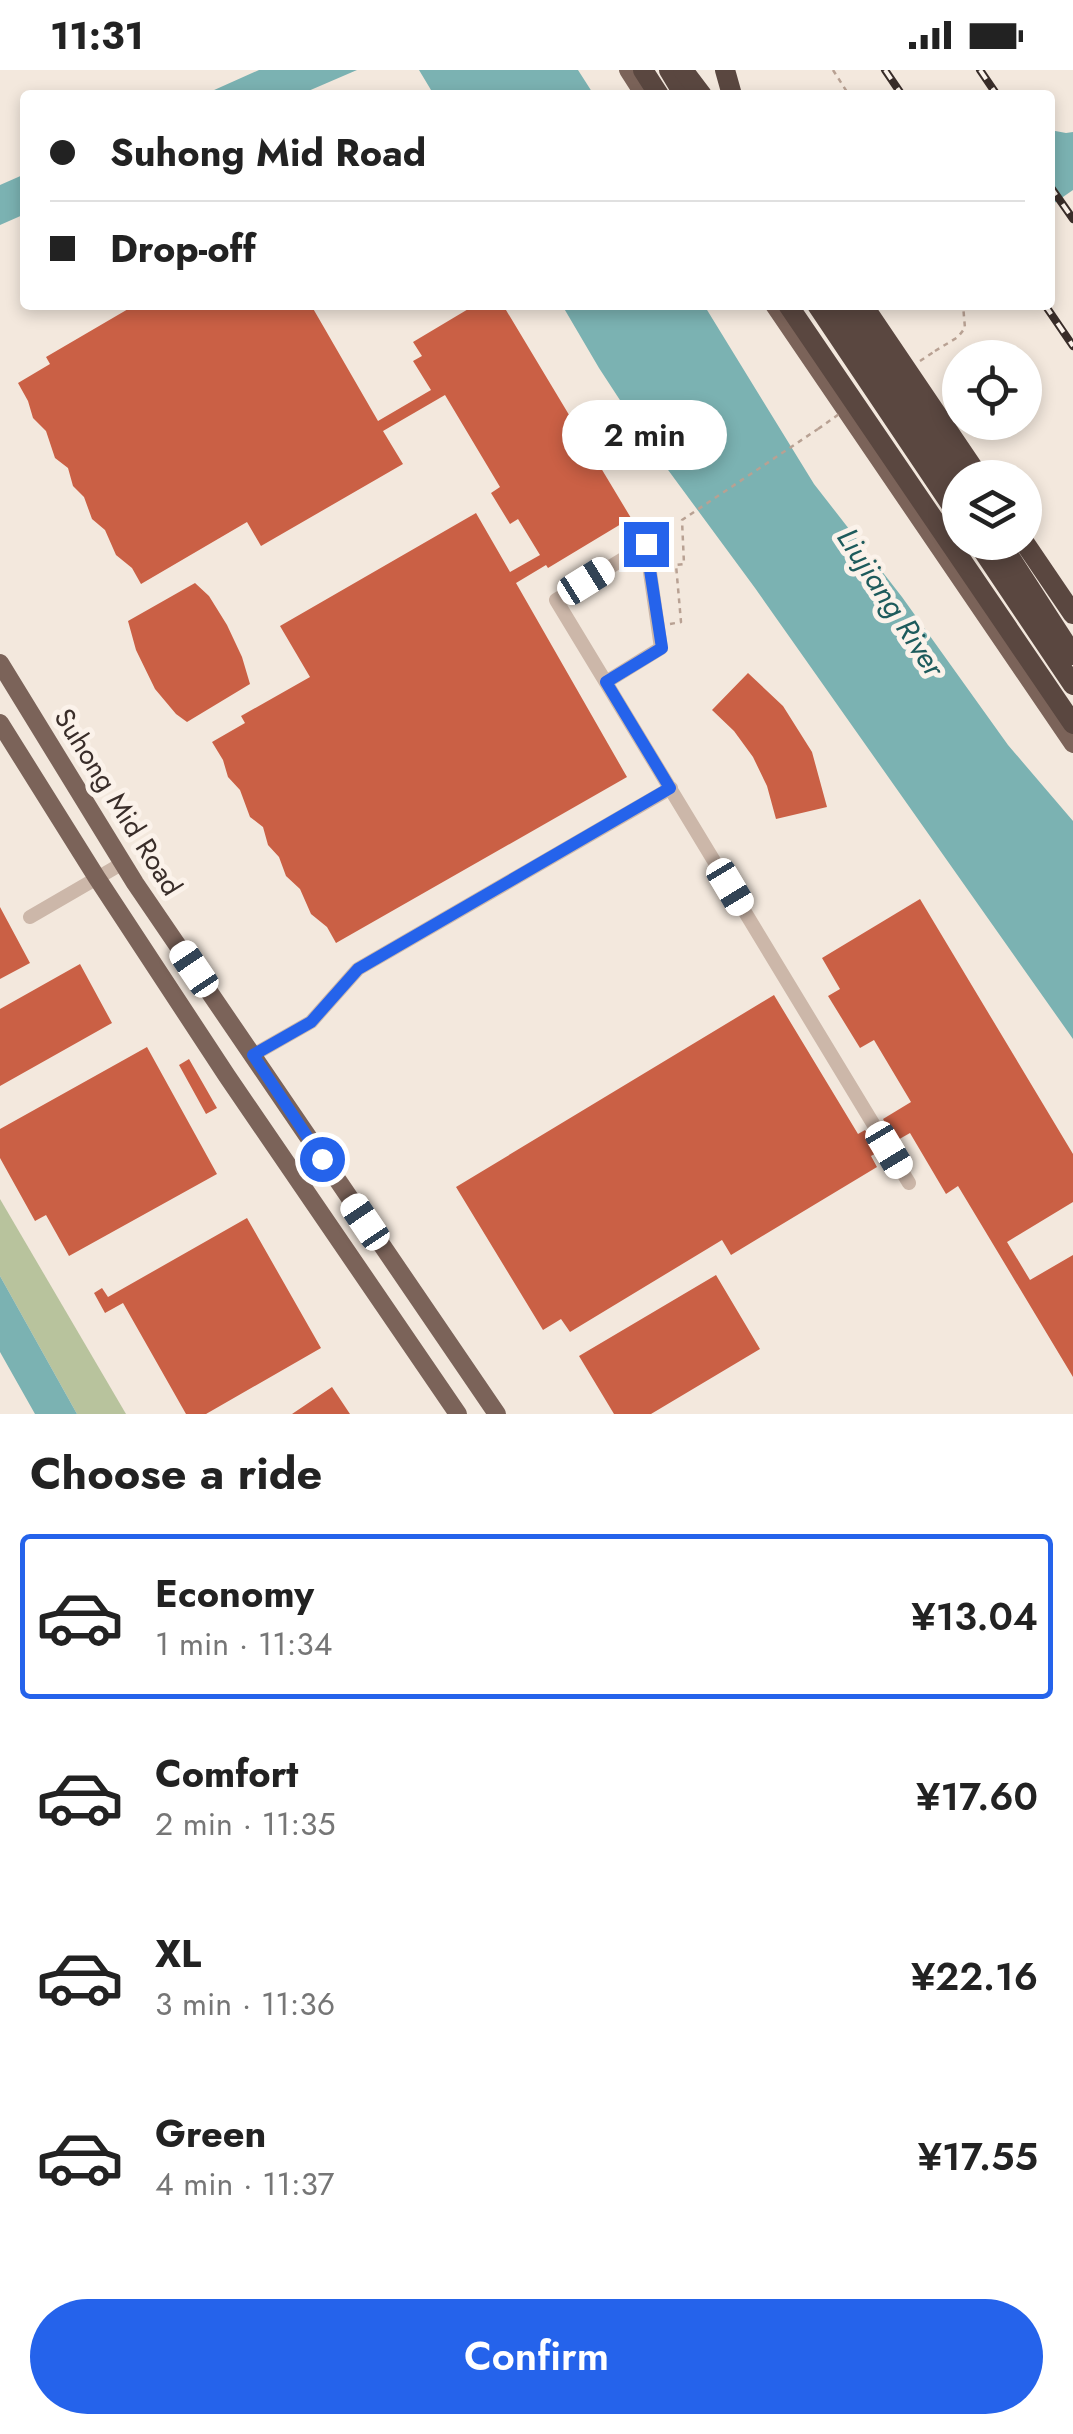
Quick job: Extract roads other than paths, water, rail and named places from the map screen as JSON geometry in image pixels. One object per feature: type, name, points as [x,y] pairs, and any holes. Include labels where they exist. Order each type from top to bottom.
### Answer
[{"type":"highway","points":[[791,310],[1070,721]]},
{"type":"highway","points":[[820,310],[942,491]]},
{"type":"highway","points":[[843,310],[945,460]]},
{"type":"highway","points":[[866,310],[968,460]]},
{"type":"highway","points":[[988,560],[1073,684]]},
{"type":"highway","points":[[1012,560],[1073,655]]},
{"type":"highway","points":[[1036,560],[1073,614]]},
{"type":"main road","points":[[777,310],[1073,744]]},
{"type":"main road","points":[[832,310],[942,473]]},
{"type":"main road","points":[[1001,560],[1073,665]]},
{"type":"main road","name":"Suhong Mid Road","points":[[0,663],[123,863],[497,1414]]},
{"type":"main road","name":"Suhong Mid Road","points":[[0,723],[227,1076],[458,1414]]},
{"type":"lane","points":[[606,682],[662,648],[646,544],[556,600],[909,1183]]},
{"type":"lane","points":[[253,1055],[311,1022],[358,969],[670,788]]},
{"type":"lane","points":[[30,916],[123,863]]},
{"type":"water","points":[[259,70],[357,70],[311,90],[214,90]]},
{"type":"water","points":[[419,70],[578,70],[591,90],[431,90]]},
{"type":"water","points":[[1055,131],[1073,132],[1073,190],[1055,203]]},
{"type":"water","points":[[20,176],[20,216],[0,225],[0,185]]},
{"type":"water","name":"Liujiang River","points":[[565,310],[707,310],[814,484],[902,597],[1008,745],[1073,821],[1073,1039],[646,440]]},
{"type":"water","points":[[0,1276],[77,1414],[35,1414],[0,1352]]},
{"type":"railway","points":[[885,70],[899,90]]},
{"type":"railway","points":[[980,70],[994,90]]},
{"type":"railway","points":[[1055,193],[1073,219]]},
{"type":"railway","points":[[1048,310],[1073,346]]}]
